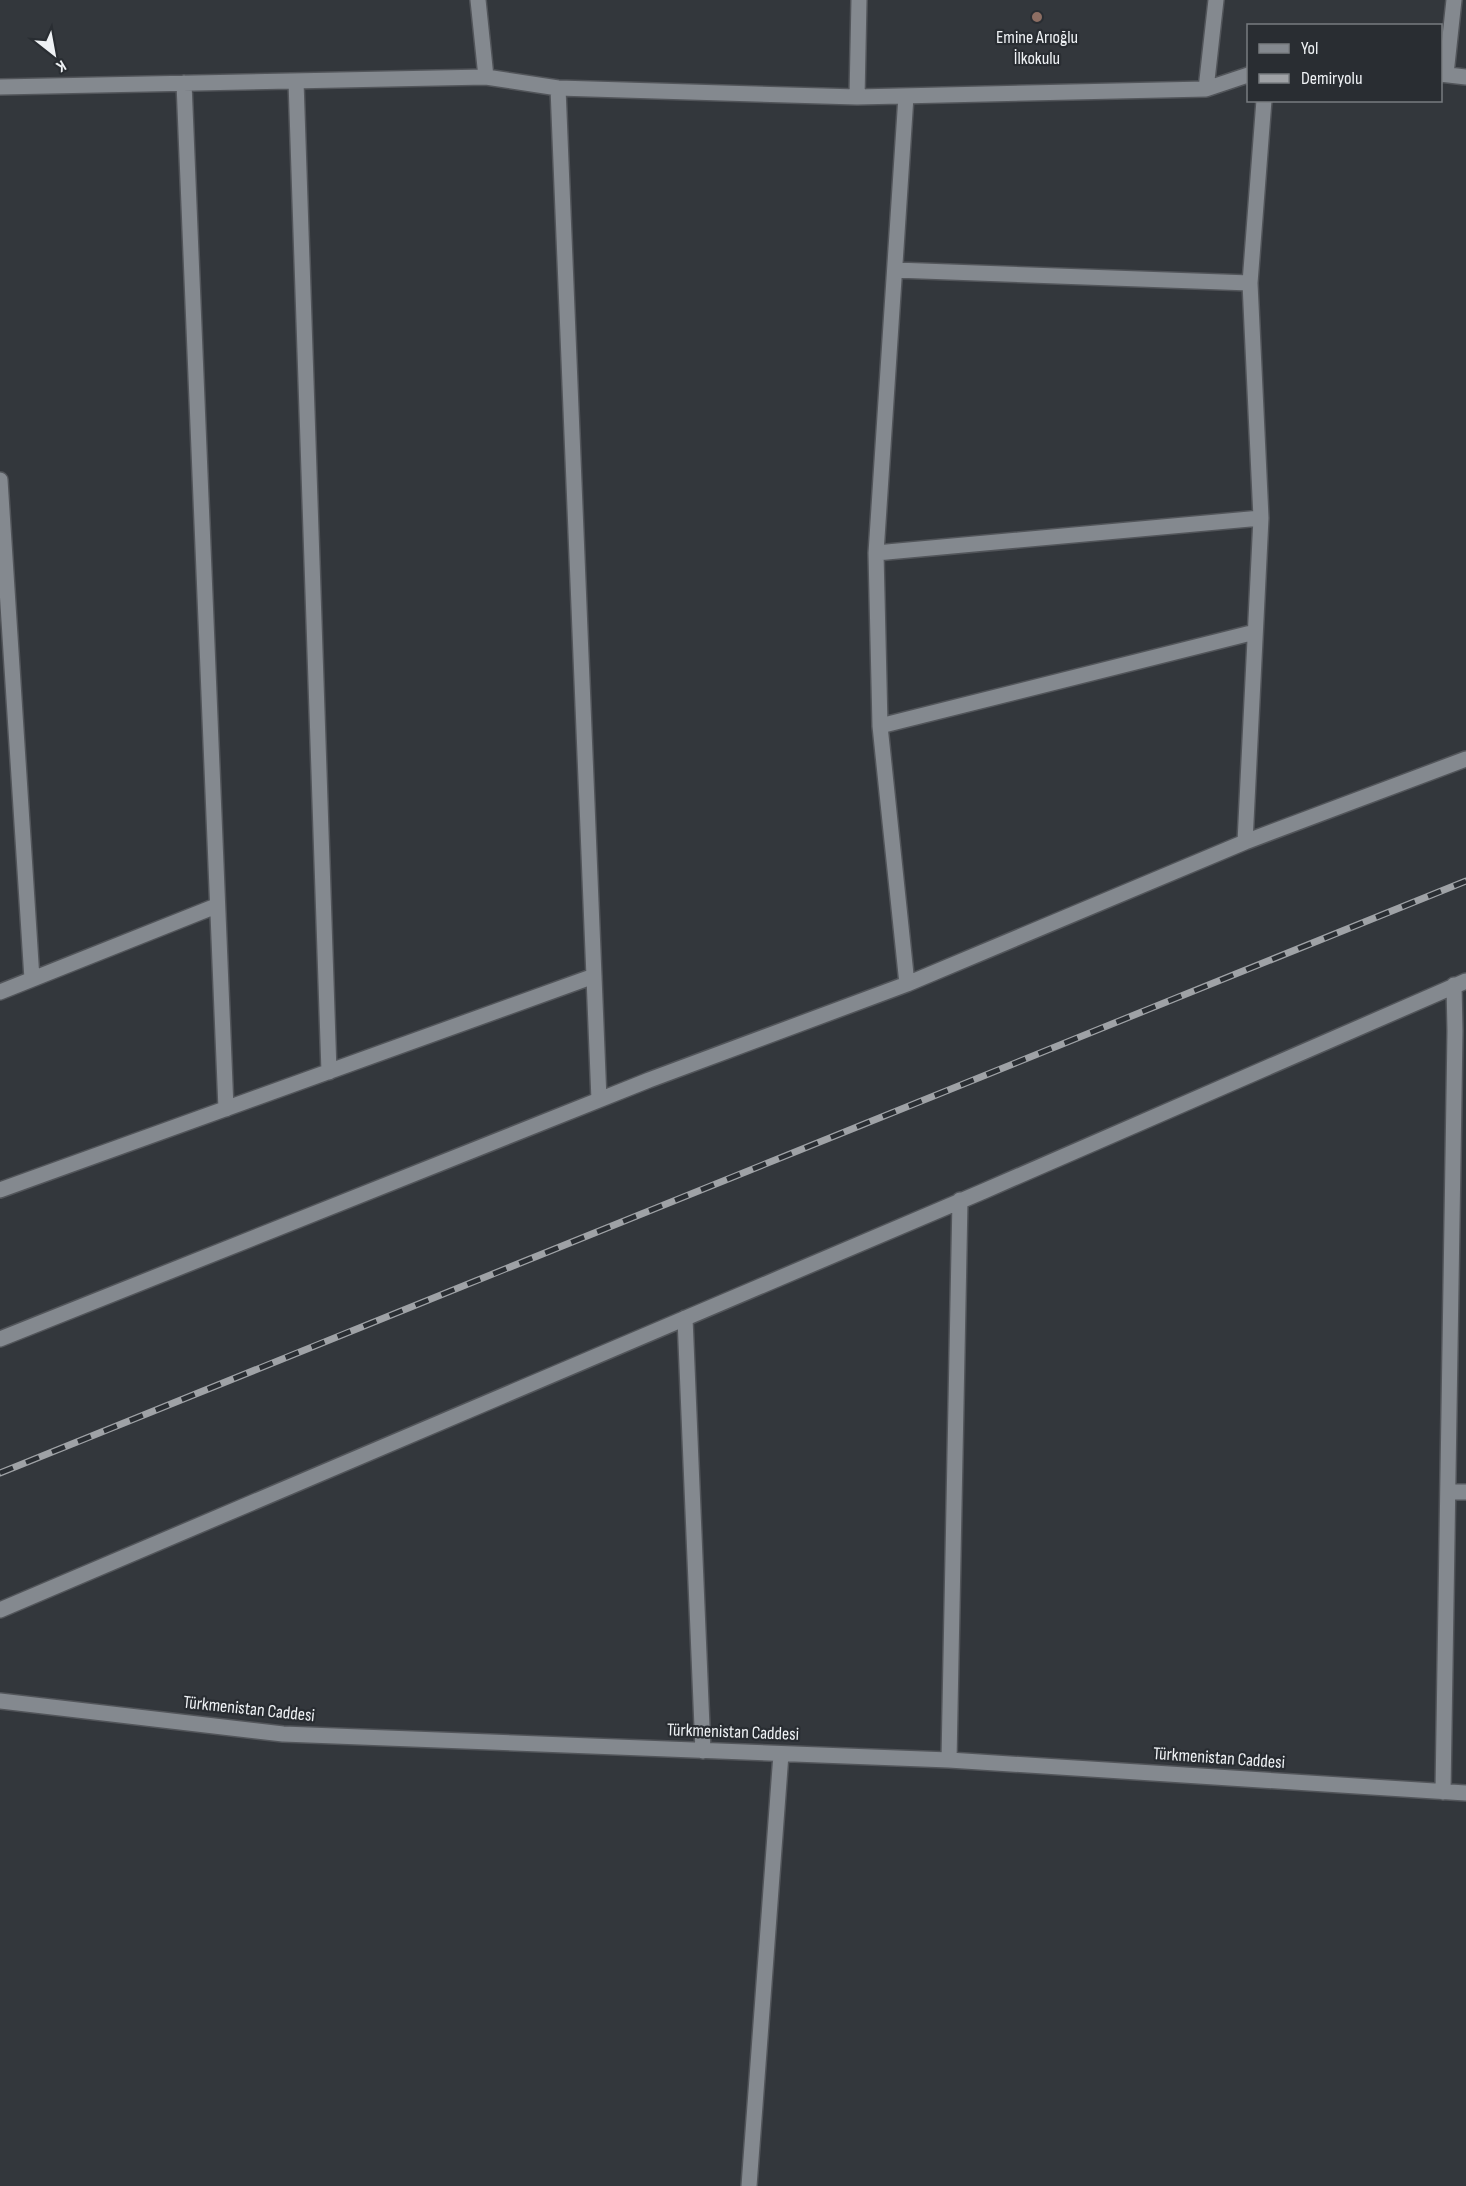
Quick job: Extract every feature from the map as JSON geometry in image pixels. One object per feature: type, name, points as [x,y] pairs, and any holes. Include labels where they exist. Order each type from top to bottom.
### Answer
[{"type":"street","points":[[478,0],[486,77]]},
{"type":"street","points":[[857,97],[859,0]]},
{"type":"street","points":[[1206,89],[1216,0]]},
{"type":"street","points":[[1454,0],[1443,74],[1466,77]]},
{"type":"street","points":[[0,87],[486,77],[558,88],[857,97],[1206,89],[1247,75]]},
{"type":"street","points":[[296,81],[329,1072]]},
{"type":"street","points":[[184,83],[226,1109]]},
{"type":"street","points":[[558,88],[599,1100]]},
{"type":"street","points":[[906,96],[876,553],[880,726],[908,984]]},
{"type":"street","points":[[1245,842],[1261,518],[1250,283],[1264,102]]},
{"type":"street","points":[[895,270],[1250,283]]},
{"type":"street","points":[[0,480],[32,979]]},
{"type":"street","points":[[876,553],[1261,518]]},
{"type":"street","points":[[880,726],[1255,632]]},
{"type":"street","points":[[0,1339],[649,1080],[908,984],[1245,842],[1466,759]]},
{"type":"street","points":[[0,992],[216,906]]},
{"type":"street","points":[[0,1190],[594,976]]},
{"type":"street","points":[[0,1610],[960,1200],[1460,983],[1455,1031],[1443,1791]]},
{"type":"street","points":[[949,1760],[960,1200]]},
{"type":"street","points":[[686,1317],[703,1750]]},
{"type":"street","points":[[1449,1492],[1466,1492]]},
{"type":"street","name":"Türkmenistan Caddesi","points":[[0,1701],[283,1734],[949,1760],[1466,1793]]},
{"type":"street","points":[[749,2186],[781,1754]]},
{"type":"railway","points":[[0,1473],[1466,881]]},
{"type":"place","name":"Emine Arıoğlu İlkokulu","points":[[1037,17]]}]
